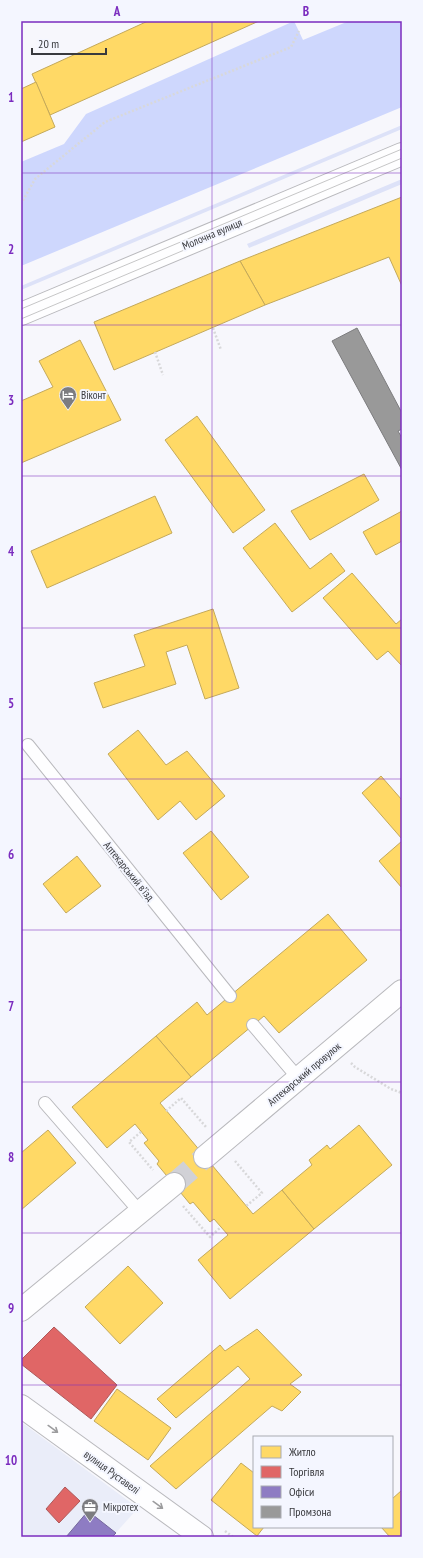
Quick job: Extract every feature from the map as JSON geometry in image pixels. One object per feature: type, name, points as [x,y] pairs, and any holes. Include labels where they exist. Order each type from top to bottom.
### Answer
[{"type":"street","name":"Молочна вулиця","points":[[21,314],[402,154]]},
{"type":"street","name":"Аптекарський провулок","points":[[205,1157],[402,992]]},
{"type":"street","points":[[21,1310],[174,1184]]},
{"type":"street","name":"вулиця Руставелі","points":[[21,1406],[202,1537]]},
{"type":"lane","name":"Аптекарський в’їзд","points":[[28,745],[230,996]]},
{"type":"lane","points":[[253,1025],[299,1078]]},
{"type":"lane","points":[[45,1102],[140,1212]]},
{"type":"path","points":[[21,204],[35,179],[105,122],[291,47],[299,32]]},
{"type":"path","points":[[213,328],[221,350]]},
{"type":"path","points":[[155,352],[163,375]]},
{"type":"path","points":[[337,1047],[355,1067],[391,1089],[402,1093]]},
{"type":"shaded area","points":[[294,21],[303,40],[349,21],[402,21],[402,107],[21,266],[21,162],[64,144],[86,114]]},
{"type":"shaded area","points":[[402,125],[402,129],[21,290],[21,286]]},
{"type":"shaded area","points":[[402,179],[402,184],[249,248],[247,244]]},
{"type":"shaded area","points":[[21,1422],[138,1508],[112,1537],[21,1537]]},
{"type":"building: Житло","points":[[148,21],[259,21],[50,115],[32,74]]},
{"type":"building: Житло","points":[[36,82],[55,127],[21,142],[21,89]]},
{"type":"building: Житло","points":[[402,197],[402,286],[389,257],[265,305],[240,261]]},
{"type":"building: Житло","points":[[240,261],[265,305],[114,370],[94,322]]},
{"type":"building: Житло","name":"Віконт","points":[[80,340],[121,420],[21,463],[21,401],[53,387],[39,361]]},
{"type":"building: Житло","points":[[197,416],[265,510],[233,533],[165,440]]},
{"type":"building: Житло","points":[[364,474],[379,500],[310,540],[291,511]]},
{"type":"building: Житло","points":[[155,496],[172,533],[47,588],[31,551]]},
{"type":"building: Житло","points":[[402,511],[402,541],[376,555],[363,532]]},
{"type":"building: Житло","points":[[275,523],[310,569],[331,553],[345,571],[292,612],[243,548]]},
{"type":"building: Житло","points":[[352,573],[396,624],[402,619],[402,666],[388,651],[377,660],[323,598]]},
{"type":"building: Житло","points":[[213,609],[239,688],[205,699],[187,645],[166,652],[176,684],[103,708],[94,683],[145,666],[134,635]]},
{"type":"building: Житло","points":[[138,730],[166,765],[187,751],[225,796],[196,820],[180,801],[158,820],[108,754]]},
{"type":"building: Житло","points":[[381,776],[402,800],[402,839],[362,793]]},
{"type":"building: Житло","points":[[211,831],[249,877],[221,900],[183,853]]},
{"type":"building: Житло","points":[[402,841],[402,888],[379,861]]},
{"type":"building: Житло","points":[[77,856],[101,886],[66,913],[43,884]]},
{"type":"building: Житло","points":[[328,914],[367,960],[279,1033],[264,1016],[191,1077],[156,1036],[197,1002],[207,1015]]},
{"type":"building: Житло","points":[[156,1036],[191,1077],[160,1103],[253,1214],[282,1190],[314,1229],[230,1299],[198,1260],[228,1235],[214,1219],[210,1222],[193,1202],[190,1204],[157,1164],[159,1161],[144,1143],[148,1140],[135,1124],[107,1148],[72,1107]]},
{"type":"building: Житло","points":[[359,1125],[392,1165],[314,1229],[282,1190],[312,1165],[309,1160],[327,1145],[330,1149]]},
{"type":"building: Житло","points":[[48,1130],[76,1163],[21,1210],[21,1153]]},
{"type":"building: Житло","points":[[128,1266],[163,1303],[120,1344],[85,1307]]},
{"type":"building: Житло","points":[[257,1329],[302,1375],[290,1384],[301,1392],[282,1411],[272,1406],[176,1489],[150,1466],[250,1379],[238,1366],[176,1418],[157,1399],[220,1345],[225,1351]]},
{"type":"building: Житло","points":[[117,1389],[171,1428],[148,1460],[94,1421]]},
{"type":"building: Житло","points":[[241,1463],[253,1472],[253,1528],[263,1528],[257,1536],[211,1500]]},
{"type":"building: Житло","points":[[402,1490],[402,1537],[390,1537],[382,1528],[393,1528],[393,1498]]},
{"type":"building: Торгівля","points":[[54,1327],[117,1385],[91,1419],[21,1364],[21,1360]]},
{"type":"building: Торгівля","points":[[65,1487],[80,1501],[59,1523],[46,1509]]},
{"type":"building: Офіси","name":"Мікротех","points":[[88,1511],[116,1533],[112,1537],[66,1537]]},
{"type":"building: Промзона","points":[[357,328],[402,413],[402,429],[398,431],[402,438],[402,470],[332,341]]},
{"type":"tunnel","points":[[174,1184],[205,1157]]},
{"type":"tram line","points":[[21,309],[402,149]]},
{"type":"tram line","points":[[21,319],[402,158]]},
{"type":"place","name":"Віконт","points":[[68,410]]},
{"type":"place","name":"Мікротех","points":[[90,1522]]}]
